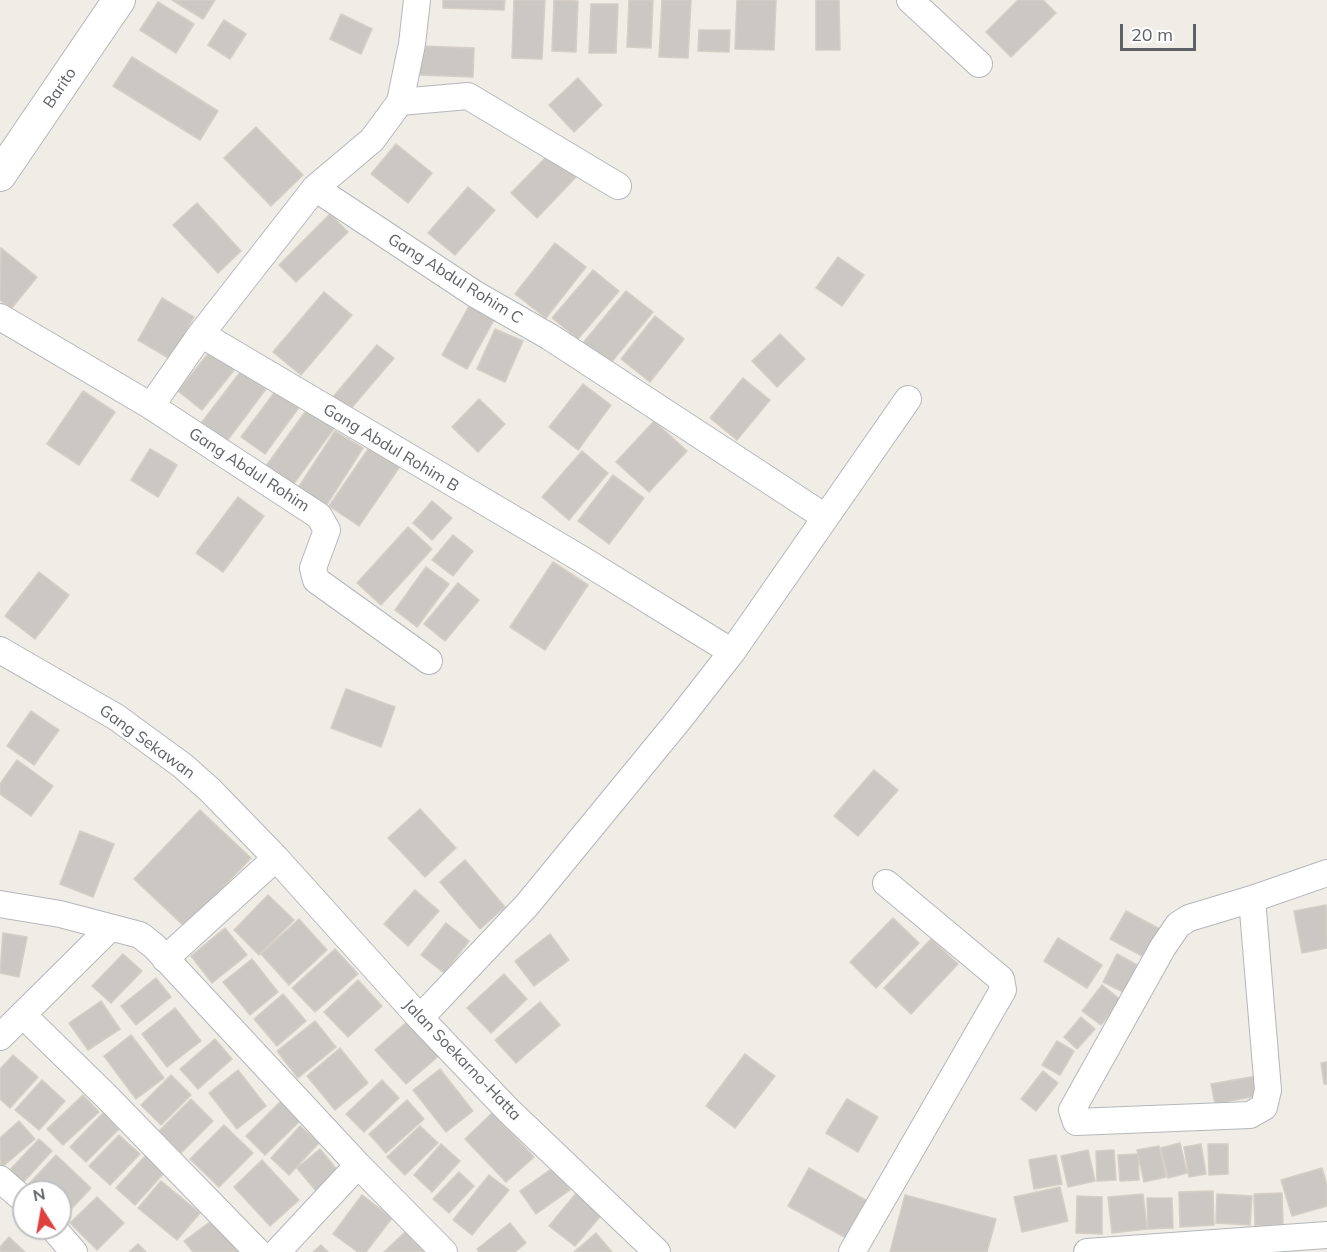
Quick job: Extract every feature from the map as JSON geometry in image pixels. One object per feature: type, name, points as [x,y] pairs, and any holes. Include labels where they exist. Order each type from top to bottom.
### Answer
[{"type":"street","name":"Barito","points":[[0,176],[119,0]]},
{"type":"street","points":[[151,406],[201,334],[315,188],[372,140],[400,102],[412,44],[417,0]]},
{"type":"street","points":[[910,0],[978,64]]},
{"type":"street","points":[[400,102],[468,96],[618,186]]},
{"type":"street","name":"Gang Abdul Rohim C","points":[[315,188],[476,294],[559,343],[825,517]]},
{"type":"street","name":"Gang Abdul Rohim","points":[[0,317],[151,406],[319,516],[327,530],[313,568],[316,580],[429,661]]},
{"type":"street","name":"Gang Abdul Rohim B","points":[[201,334],[583,560],[732,652]]},
{"type":"street","points":[[420,1018],[527,905],[732,652],[908,399]]},
{"type":"street","name":"Gang Sekawan","points":[[0,650],[116,717],[183,766],[210,790],[276,858]]},
{"type":"street","points":[[165,959],[276,858]]},
{"type":"street","name":"Jalan Soekarno-Hatta","points":[[276,858],[420,1018],[509,1111],[654,1251]]},
{"type":"street","points":[[1252,899],[1268,1090],[1264,1107],[1250,1115],[1076,1122],[1072,1110],[1163,946],[1178,925],[1189,918],[1327,873]]},
{"type":"street","points":[[852,1252],[1003,990],[1001,979],[886,883]]},
{"type":"street","points":[[0,904],[60,914],[140,935],[358,1165],[411,1215],[444,1252]]},
{"type":"street","points":[[0,1037],[110,928]]},
{"type":"street","points":[[23,1015],[106,1096],[258,1252]]},
{"type":"street","points":[[277,1252],[358,1165]]},
{"type":"street","points":[[0,1179],[12,1190]]},
{"type":"street","points":[[1087,1252],[1327,1234]]},
{"type":"street","points":[[64,1240],[74,1252]]},
{"type":"building","points":[[172,0],[215,0],[203,19]]},
{"type":"building","points":[[443,0],[505,0],[504,10],[443,8]]},
{"type":"building","points":[[514,0],[545,0],[542,59],[512,58]]},
{"type":"building","points":[[554,0],[578,1],[576,52],[552,51]]},
{"type":"building","points":[[629,0],[653,0],[651,48],[627,47]]},
{"type":"building","points":[[662,0],[691,0],[688,58],[659,57]]},
{"type":"building","points":[[737,0],[776,0],[774,50],[735,49]]},
{"type":"building","points":[[816,0],[839,0],[840,50],[816,50]]},
{"type":"building","points":[[1018,0],[1043,0],[1056,13],[1011,57],[986,32]]},
{"type":"building","points":[[158,2],[194,24],[176,53],[140,30]]},
{"type":"building","points":[[591,4],[618,4],[616,53],[589,53]]},
{"type":"building","points":[[341,14],[372,29],[361,54],[330,39]]},
{"type":"building","points":[[224,20],[246,34],[230,59],[208,45]]},
{"type":"building","points":[[699,30],[730,30],[729,52],[698,51]]},
{"type":"building","points":[[422,46],[474,48],[473,77],[420,75]]},
{"type":"building","points":[[132,57],[218,111],[200,140],[113,86]]},
{"type":"building","points":[[578,78],[602,105],[574,132],[549,105]]},
{"type":"building","points":[[256,127],[303,175],[271,206],[224,158]]},
{"type":"building","points":[[396,144],[432,173],[408,203],[371,174]]},
{"type":"building","points":[[550,153],[576,177],[537,218],[511,193]]},
{"type":"building","points":[[468,187],[495,210],[455,255],[428,233]]},
{"type":"building","points":[[197,203],[241,251],[218,273],[173,225]]},
{"type":"building","points":[[330,214],[348,232],[296,282],[279,265]]},
{"type":"building","points":[[555,243],[586,267],[546,318],[515,294]]},
{"type":"building","points":[[1,248],[37,277],[11,309],[0,300]]},
{"type":"building","points":[[838,257],[864,275],[842,306],[816,288]]},
{"type":"building","points":[[593,270],[619,291],[578,339],[552,318]]},
{"type":"building","points":[[626,291],[653,312],[609,365],[583,343]]},
{"type":"building","points":[[324,292],[352,315],[301,375],[273,352]]},
{"type":"building","points":[[162,298],[194,317],[170,359],[138,340]]},
{"type":"building","points":[[469,306],[494,320],[467,369],[442,355]]},
{"type":"building","points":[[655,316],[684,339],[650,382],[621,359]]},
{"type":"building","points":[[495,329],[523,341],[505,382],[477,369]]},
{"type":"building","points":[[780,334],[805,359],[777,387],[752,361]]},
{"type":"building","points":[[377,345],[394,358],[349,411],[333,397]]},
{"type":"building","points":[[211,350],[235,369],[202,410],[178,391]]},
{"type":"building","points":[[241,371],[266,389],[227,441],[202,422]]},
{"type":"building","points":[[743,378],[770,400],[737,440],[710,418]]},
{"type":"building","points":[[583,384],[611,405],[578,450],[549,427]]},
{"type":"building","points":[[277,389],[300,406],[265,454],[241,437]]},
{"type":"building","points":[[83,391],[115,412],[79,465],[47,444]]},
{"type":"building","points":[[479,399],[505,424],[478,452],[452,427]]},
{"type":"building","points":[[308,408],[335,427],[290,489],[263,470]]},
{"type":"building","points":[[654,421],[687,451],[649,492],[616,462]]},
{"type":"building","points":[[335,431],[363,448],[324,509],[296,491]]},
{"type":"building","points":[[371,445],[401,465],[359,526],[329,506]]},
{"type":"building","points":[[150,449],[177,465],[158,497],[131,480]]},
{"type":"building","points":[[582,451],[608,473],[569,520],[542,497]]},
{"type":"building","points":[[613,475],[644,498],[609,544],[578,521]]},
{"type":"building","points":[[238,497],[264,516],[223,572],[196,553]]},
{"type":"building","points":[[432,501],[452,518],[432,540],[413,523]]},
{"type":"building","points":[[408,527],[432,549],[381,605],[357,583]]},
{"type":"building","points":[[453,535],[473,551],[453,576],[432,560]]},
{"type":"building","points":[[553,562],[588,585],[545,650],[510,627]]},
{"type":"building","points":[[426,567],[449,584],[417,627],[395,610]]},
{"type":"building","points":[[39,572],[69,595],[35,639],[5,616]]},
{"type":"building","points":[[458,583],[479,600],[445,641],[424,624]]},
{"type":"building","points":[[346,689],[395,707],[381,747],[331,728]]},
{"type":"building","points":[[31,711],[59,730],[34,765],[7,746]]},
{"type":"building","points":[[17,760],[53,786],[31,816],[0,794],[0,784]]},
{"type":"building","points":[[874,770],[898,790],[858,836],[834,816]]},
{"type":"building","points":[[420,809],[456,848],[425,877],[388,838]]},
{"type":"building","points":[[200,810],[251,858],[185,927],[134,879]]},
{"type":"building","points":[[80,831],[114,844],[93,897],[60,884]]},
{"type":"building","points":[[465,860],[505,907],[480,929],[440,882]]},
{"type":"building","points":[[415,890],[439,911],[408,946],[384,924]]},
{"type":"building","points":[[268,895],[294,920],[259,955],[234,930]]},
{"type":"building","points":[[1326,905],[1327,948],[1302,953],[1294,911]]},
{"type":"building","points":[[1126,911],[1160,929],[1144,957],[1110,939]]},
{"type":"building","points":[[893,918],[919,943],[876,988],[850,962]]},
{"type":"building","points":[[299,919],[327,950],[289,985],[261,954]]},
{"type":"building","points":[[446,923],[469,941],[444,973],[421,955]]},
{"type":"building","points":[[225,928],[247,955],[212,983],[191,956]]},
{"type":"building","points":[[3,933],[27,937],[19,977],[0,973]]},
{"type":"building","points":[[550,934],[569,960],[534,986],[515,961]]},
{"type":"building","points":[[1058,938],[1102,965],[1087,988],[1044,961]]},
{"type":"building","points":[[931,939],[958,964],[911,1014],[884,988]]},
{"type":"building","points":[[335,949],[358,974],[315,1012],[292,988]]},
{"type":"building","points":[[123,954],[142,971],[111,1003],[92,986]]},
{"type":"building","points":[[1117,954],[1139,966],[1125,993],[1103,982]]},
{"type":"building","points":[[252,959],[278,992],[250,1015],[223,982]]},
{"type":"building","points":[[504,974],[527,999],[491,1033],[467,1008]]},
{"type":"building","points":[[156,978],[171,997],[136,1025],[121,1006]]},
{"type":"building","points":[[358,980],[382,1006],[348,1037],[324,1012]]},
{"type":"building","points":[[1102,985],[1121,1000],[1101,1025],[1082,1011]]},
{"type":"building","points":[[283,994],[306,1021],[277,1046],[254,1019]]},
{"type":"building","points":[[101,1001],[120,1029],[88,1050],[69,1023]]},
{"type":"building","points":[[540,1002],[560,1025],[516,1063],[495,1040]]},
{"type":"building","points":[[175,1008],[201,1041],[167,1067],[142,1034]]},
{"type":"building","points":[[1081,1017],[1095,1029],[1077,1049],[1064,1037]]},
{"type":"building","points":[[410,1019],[442,1053],[406,1084],[375,1050]]},
{"type":"building","points":[[315,1021],[336,1047],[298,1078],[277,1051]]},
{"type":"building","points":[[131,1035],[164,1078],[136,1099],[104,1056]]},
{"type":"building","points":[[215,1039],[232,1059],[198,1089],[180,1069]]},
{"type":"building","points":[[1057,1041],[1074,1051],[1060,1075],[1042,1065]]},
{"type":"building","points":[[340,1048],[368,1083],[335,1110],[307,1076]]},
{"type":"building","points":[[745,1054],[775,1076],[735,1128],[706,1106]]},
{"type":"building","points":[[13,1055],[38,1077],[10,1108],[0,1099],[0,1069]]},
{"type":"building","points":[[1327,1062],[1327,1084],[1324,1084],[1321,1063]]},
{"type":"building","points":[[440,1069],[473,1111],[446,1132],[413,1090]]},
{"type":"building","points":[[238,1070],[266,1106],[237,1129],[209,1093]]},
{"type":"building","points":[[1043,1071],[1058,1083],[1036,1111],[1021,1099]]},
{"type":"building","points":[[171,1075],[191,1095],[161,1125],[141,1105]]},
{"type":"building","points":[[1257,1076],[1261,1095],[1215,1104],[1211,1084]]},
{"type":"building","points":[[42,1080],[65,1101],[39,1130],[15,1110]]},
{"type":"building","points":[[382,1080],[399,1098],[364,1132],[346,1114]]},
{"type":"building","points":[[83,1095],[99,1112],[63,1145],[47,1129]]},
{"type":"building","points":[[191,1099],[213,1121],[181,1153],[159,1131]]},
{"type":"building","points":[[847,1099],[878,1117],[858,1152],[826,1133]]},
{"type":"building","points":[[407,1100],[424,1119],[386,1153],[369,1134]]},
{"type":"building","points":[[281,1101],[301,1120],[265,1155],[246,1136]]},
{"type":"building","points":[[103,1113],[119,1129],[86,1162],[70,1147]]},
{"type":"building","points":[[492,1113],[534,1157],[506,1182],[465,1139]]},
{"type":"building","points":[[19,1121],[35,1139],[1,1168],[0,1138]]},
{"type":"building","points":[[224,1125],[253,1153],[219,1187],[190,1159]]},
{"type":"building","points":[[300,1126],[319,1143],[289,1175],[271,1158]]},
{"type":"building","points":[[420,1126],[438,1143],[405,1175],[387,1157]]},
{"type":"building","points":[[119,1135],[140,1154],[110,1185],[89,1166]]},
{"type":"building","points":[[39,1139],[52,1151],[25,1180],[12,1180],[6,1174]]},
{"type":"building","points":[[1180,1143],[1187,1173],[1168,1178],[1161,1148]]},
{"type":"building","points":[[441,1144],[460,1161],[432,1192],[414,1175]]},
{"type":"building","points":[[1201,1144],[1206,1174],[1189,1177],[1184,1147]]},
{"type":"building","points":[[1208,1144],[1228,1144],[1228,1174],[1209,1175]]},
{"type":"building","points":[[1159,1146],[1166,1177],[1144,1182],[1137,1150]]},
{"type":"building","points":[[320,1149],[343,1177],[320,1196],[297,1168]]},
{"type":"building","points":[[1088,1150],[1095,1181],[1068,1187],[1061,1156]]},
{"type":"building","points":[[1114,1150],[1116,1180],[1097,1181],[1096,1151]]},
{"type":"building","points":[[1138,1154],[1139,1180],[1120,1181],[1118,1155]]},
{"type":"building","points":[[56,1155],[91,1188],[72,1208],[72,1180],[33,1180]]},
{"type":"building","points":[[146,1155],[165,1172],[135,1205],[116,1188]]},
{"type":"building","points":[[1056,1155],[1062,1184],[1034,1189],[1029,1160]]},
{"type":"building","points":[[262,1160],[299,1200],[270,1226],[234,1187]]},
{"type":"building","points":[[554,1167],[570,1190],[536,1214],[520,1191]]},
{"type":"building","points":[[809,1168],[869,1202],[848,1239],[788,1206]]},
{"type":"building","points":[[1322,1168],[1327,1185],[1327,1206],[1292,1216],[1281,1180]]},
{"type":"building","points":[[459,1172],[474,1186],[449,1213],[433,1199]]},
{"type":"building","points":[[489,1175],[509,1190],[472,1235],[453,1220]]},
{"type":"building","points":[[161,1181],[200,1213],[177,1240],[138,1208]]},
{"type":"building","points":[[1060,1187],[1068,1221],[1022,1232],[1014,1197]]},
{"type":"building","points":[[578,1191],[604,1212],[575,1246],[549,1226]]},
{"type":"building","points":[[1213,1191],[1214,1225],[1180,1227],[1179,1192]]},
{"type":"building","points":[[1282,1193],[1283,1225],[1255,1226],[1254,1194]]},
{"type":"building","points":[[1143,1194],[1147,1229],[1112,1233],[1108,1197]]},
{"type":"building","points":[[1217,1194],[1252,1196],[1250,1225],[1216,1223]]},
{"type":"building","points":[[362,1195],[392,1218],[366,1252],[358,1252],[333,1234]]},
{"type":"building","points":[[905,1195],[996,1219],[987,1252],[890,1252]]},
{"type":"building","points":[[1077,1196],[1102,1197],[1102,1234],[1076,1233]]},
{"type":"building","points":[[97,1197],[124,1223],[97,1250],[72,1225],[72,1221]]},
{"type":"building","points":[[1147,1198],[1172,1198],[1173,1228],[1148,1229]]},
{"type":"building","points":[[214,1219],[240,1252],[193,1252],[184,1241]]},
{"type":"building","points":[[510,1223],[526,1243],[515,1252],[479,1252],[477,1249]]},
{"type":"building","points":[[405,1232],[424,1252],[384,1252]]},
{"type":"building","points":[[596,1233],[612,1252],[574,1252]]},
{"type":"building","points":[[9,1237],[25,1252],[0,1252],[0,1247]]},
{"type":"building","points":[[138,1244],[146,1252],[129,1252]]},
{"type":"building","points":[[321,1245],[328,1252],[313,1252]]}]
